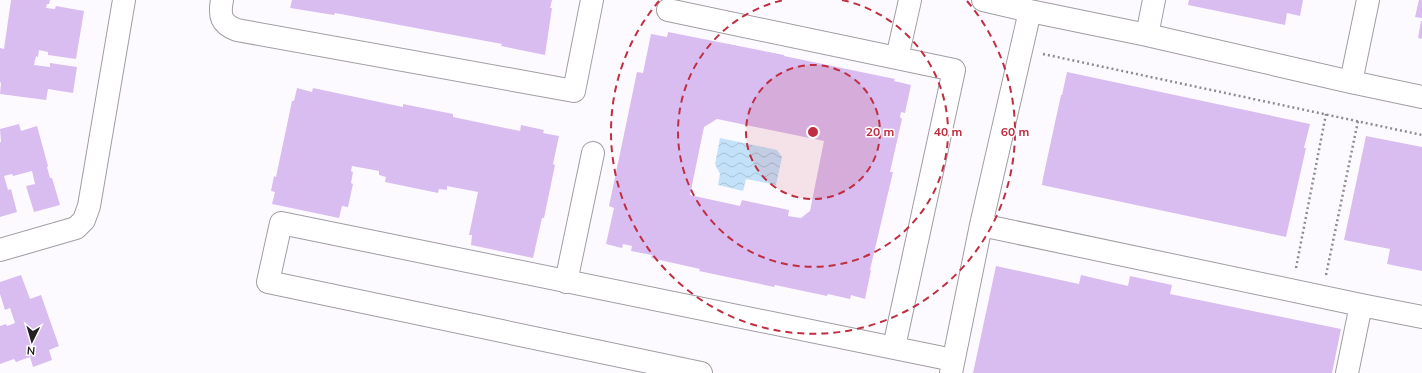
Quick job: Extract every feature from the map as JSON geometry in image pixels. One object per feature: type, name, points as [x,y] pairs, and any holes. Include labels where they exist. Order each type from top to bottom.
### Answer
[{"type":"street","points":[[0,250],[65,232],[76,228],[84,220],[89,206],[124,0]]},
{"type":"street","points":[[222,0],[220,8],[221,17],[226,24],[237,30],[574,91],[592,0]]},
{"type":"street","points":[[897,58],[910,0]]},
{"type":"street","points":[[983,0],[1147,35],[1422,97]]},
{"type":"street","points":[[1147,35],[1154,0]]},
{"type":"street","points":[[1351,82],[1368,0]]},
{"type":"street","points":[[668,10],[954,70],[894,347]]},
{"type":"street","points":[[701,373],[268,282],[281,223],[566,282],[894,347],[952,366],[981,225],[1030,11]]},
{"type":"street","points":[[566,282],[593,153]]},
{"type":"street","points":[[981,225],[1422,317]]},
{"type":"street","points":[[1347,373],[1361,305]]},
{"type":"path","points":[[1021,50],[1422,135]]},
{"type":"path","points":[[1291,290],[1326,114]]},
{"type":"path","points":[[1322,296],[1358,121]]},
{"type":"water","points":[[720,138],[777,150],[782,157],[776,185],[746,179],[743,191],[718,185],[720,174],[715,164]]},
{"type":"building","points":[[11,0],[50,0],[46,8],[55,9],[56,6],[84,11],[76,59],[48,55],[48,52],[39,50],[38,57],[36,56],[34,65],[50,67],[50,63],[77,67],[73,93],[48,89],[46,100],[0,94],[0,48],[4,49]]},
{"type":"building","points":[[292,0],[552,0],[550,8],[552,8],[545,55],[501,46],[502,44],[335,13],[334,15],[290,8]]},
{"type":"building","points":[[1189,0],[1303,0],[1300,16],[1287,13],[1285,25],[1188,5]]},
{"type":"building","points":[[1419,0],[1422,0],[1422,18],[1415,17]]},
{"type":"building","points":[[1422,21],[1422,39],[1418,38]]},
{"type":"building","points":[[668,32],[895,79],[894,81],[911,85],[905,113],[901,112],[900,117],[902,119],[890,172],[893,172],[870,270],[865,299],[851,295],[850,299],[828,294],[827,296],[775,285],[774,287],[699,271],[700,269],[651,258],[652,255],[631,251],[632,246],[623,244],[622,248],[606,244],[614,208],[609,206],[637,72],[643,73],[651,34],[667,37]],"holes":[[[717,119],[824,141],[810,211],[801,218],[788,216],[789,210],[742,200],[740,206],[690,195],[704,127]]]},
{"type":"building","points":[[1067,72],[1310,124],[1286,237],[1042,185]]},
{"type":"building","points":[[297,88],[312,92],[313,88],[403,107],[403,104],[453,114],[453,117],[520,131],[521,125],[544,130],[543,133],[559,136],[553,164],[555,165],[544,218],[542,218],[533,258],[471,245],[472,235],[469,235],[478,192],[447,186],[447,190],[439,189],[438,193],[385,182],[386,177],[379,175],[379,171],[352,166],[351,171],[353,172],[351,183],[353,184],[348,207],[342,206],[339,218],[272,204],[275,192],[271,191],[274,176],[276,177],[292,101],[294,101]]},
{"type":"building","points":[[19,124],[21,131],[37,126],[50,178],[52,178],[60,205],[34,212],[26,186],[35,184],[32,171],[13,176],[12,174],[4,176],[8,190],[11,189],[17,212],[0,217],[0,129]]},
{"type":"building","points":[[1366,136],[1422,147],[1422,271],[1387,264],[1390,249],[1344,240]]},
{"type":"building","points":[[996,266],[1079,284],[1081,275],[1128,286],[1130,276],[1172,285],[1170,294],[1341,329],[1332,373],[973,373]]},
{"type":"building","points":[[21,275],[30,299],[41,295],[59,346],[49,350],[52,360],[33,367],[30,357],[16,362],[14,359],[0,364],[0,326],[6,324],[7,326],[15,323],[10,308],[5,310],[0,294],[0,282]]}]
